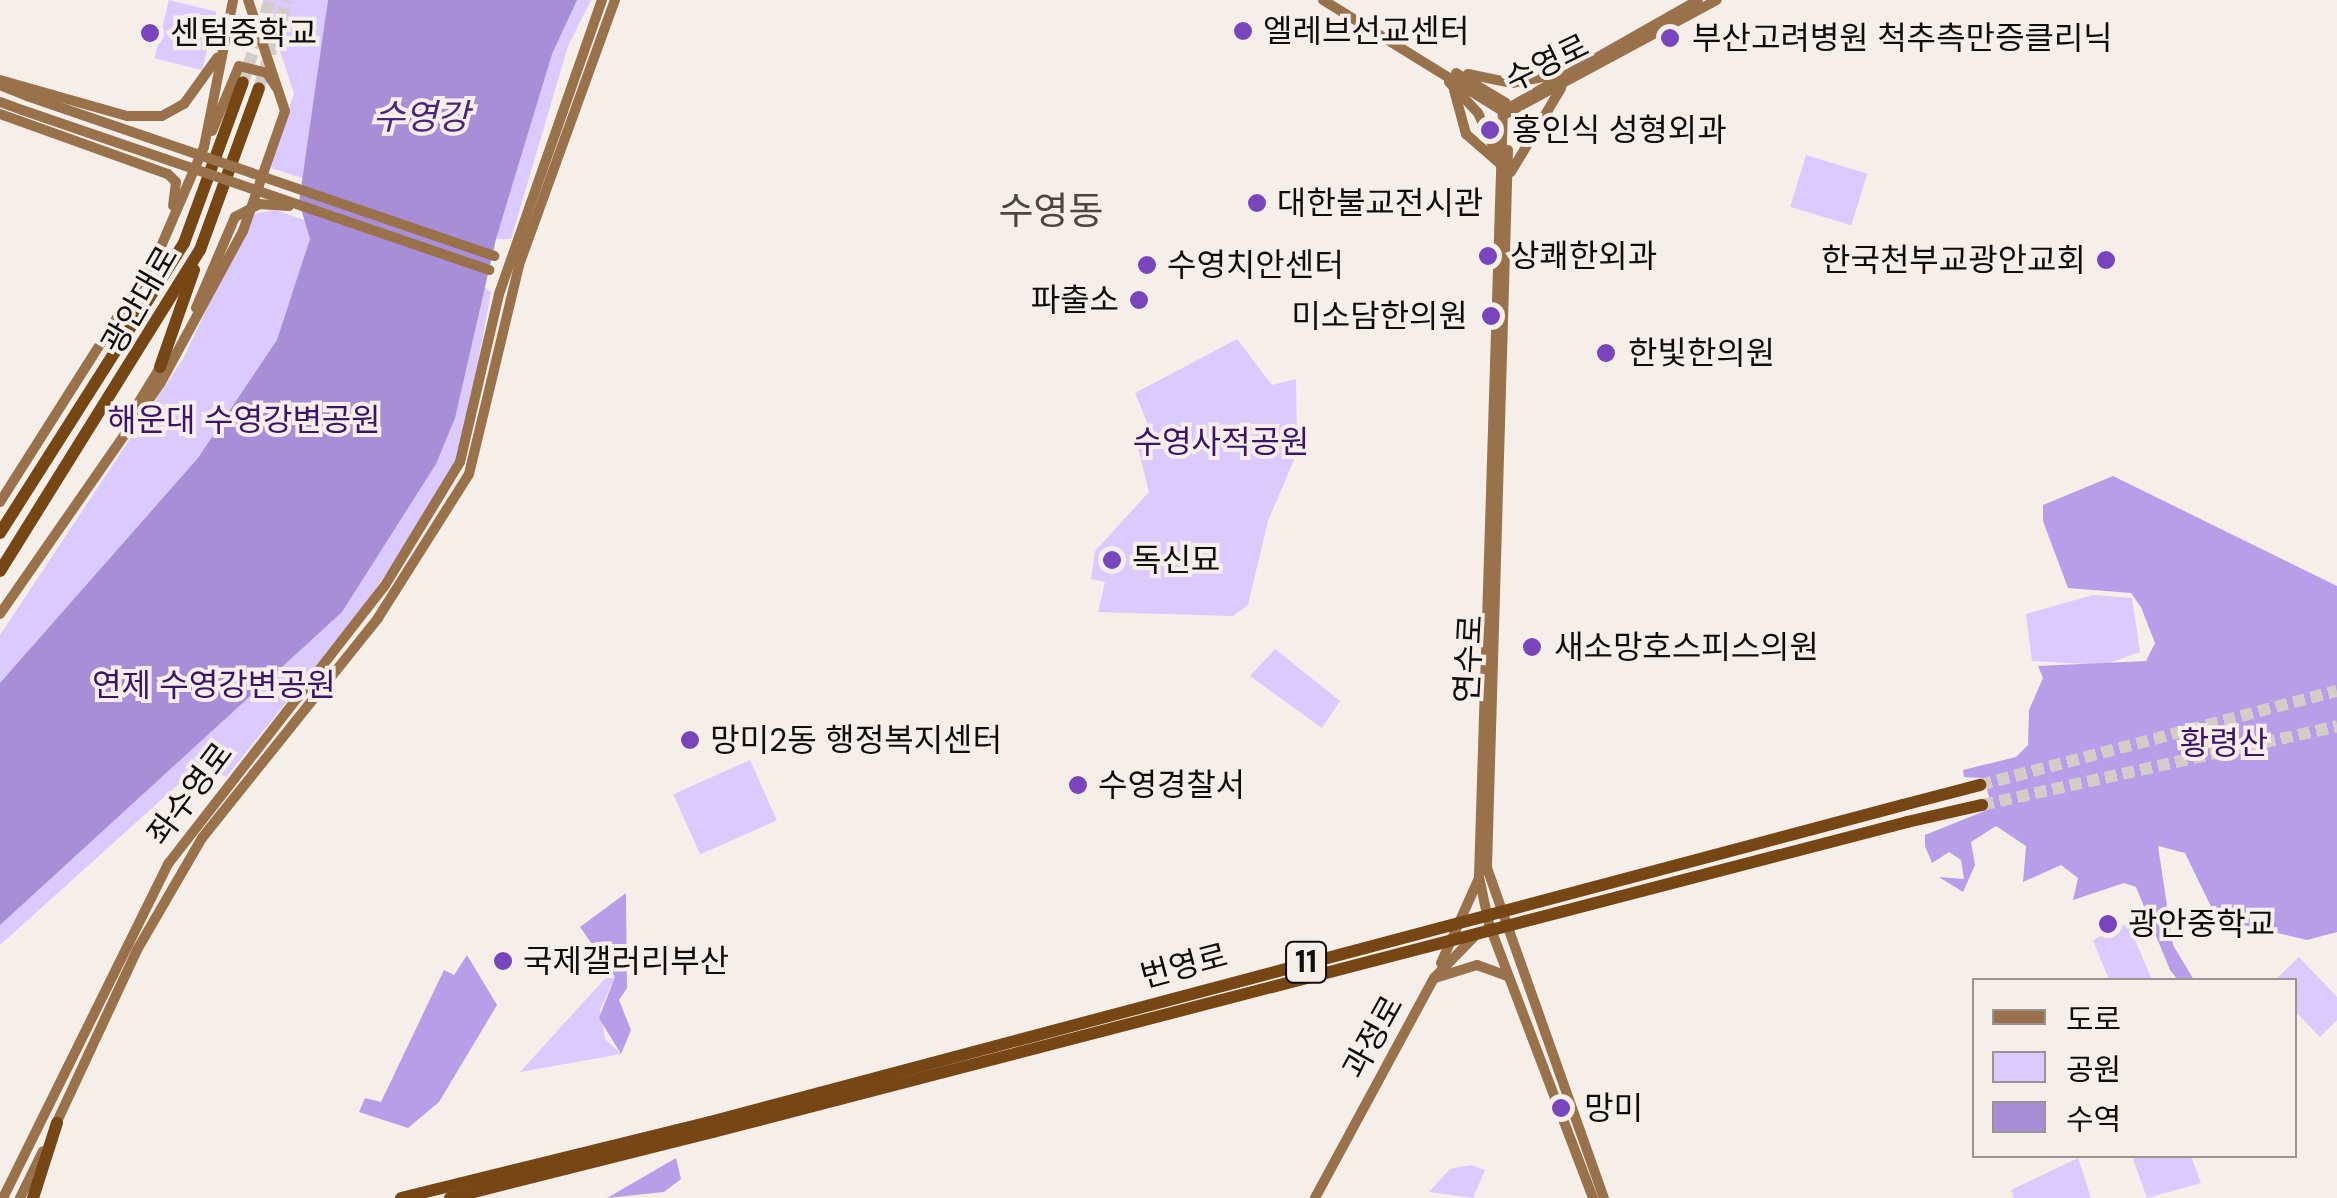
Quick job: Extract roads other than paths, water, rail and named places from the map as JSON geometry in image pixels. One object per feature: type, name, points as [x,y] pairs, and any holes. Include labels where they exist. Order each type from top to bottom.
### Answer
[{"type":"highway","name":"광안대로","points":[[0,534],[184,243],[243,82]]},
{"type":"highway","name":"광안대로","points":[[0,571],[200,250],[259,88]]},
{"type":"highway","points":[[160,366],[200,250]]},
{"type":"highway","name":"번영로","points":[[450,1198],[1980,785]]},
{"type":"highway","name":"번영로","points":[[401,1198],[712,1127],[1982,805]]},
{"type":"highway","points":[[33,1198],[57,1123]]},
{"type":"main road","points":[[204,147],[233,0]]},
{"type":"main road","points":[[0,614],[129,424],[226,264],[284,111],[248,0]]},
{"type":"main road","name":"좌수영로","points":[[3,1198],[168,864],[384,588],[452,476],[473,426],[514,263],[602,0]]},
{"type":"main road","name":"좌수영로","points":[[514,263],[615,0]]},
{"type":"main road","name":"수영로","points":[[1322,0],[1505,109]]},
{"type":"main road","name":"수영로","points":[[1336,0],[1449,69],[1505,109]]},
{"type":"main road","name":"수영로","points":[[1505,109],[1698,0]]},
{"type":"main road","name":"수영로","points":[[1505,109],[1564,86],[1716,0]]},
{"type":"main road","points":[[0,82],[127,116],[162,116],[202,84],[222,48]]},
{"type":"main road","points":[[0,502],[159,251],[239,66],[268,72],[284,111]]},
{"type":"main road","points":[[1434,67],[1478,113],[1501,165]]},
{"type":"main road","points":[[1449,69],[1512,83],[1569,70]]},
{"type":"main road","points":[[0,82],[27,96],[514,263]]},
{"type":"main road","points":[[1452,84],[1466,134],[1501,165]]},
{"type":"main road","points":[[1508,177],[1564,86]]},
{"type":"main road","points":[[0,102],[289,206],[510,277]]},
{"type":"main road","name":"연수로","points":[[1505,109],[1479,876],[1511,978],[1593,1198]]},
{"type":"main road","name":"연수로","points":[[1505,109],[1508,177],[1487,868],[1494,922],[1604,1198]]},
{"type":"main road","points":[[0,114],[168,174],[176,192],[159,251]]},
{"type":"main road","points":[[129,424],[191,319],[235,217],[258,204],[289,206]]},
{"type":"main road","name":"좌수영로","points":[[20,1198],[137,950],[202,838],[378,618],[462,488],[484,437],[510,277]]},
{"type":"main road","points":[[1434,978],[1479,876]]},
{"type":"main road","name":"과정로","points":[[1315,1198],[1434,978],[1494,922]]},
{"type":"main road","points":[[1434,978],[1477,965],[1511,978]]},
{"type":"water","name":"수영강","points":[[328,0],[577,0],[552,54],[496,239],[455,418],[436,464],[342,612],[0,925],[0,683],[198,458],[277,340],[310,239],[299,202]]},
{"type":"tunnel","points":[[243,82],[270,0]]},
{"type":"tunnel","points":[[259,88],[287,0]]},
{"type":"tunnel","points":[[1980,785],[2337,691]]},
{"type":"tunnel","points":[[1982,805],[2337,726]]},
{"type":"place","name":"엘레브선교센터","points":[[1243,31]]},
{"type":"place","name":"센텀중학교","points":[[150,33]]},
{"type":"place","name":"부산고려병원 척추측만증클리닉","points":[[1670,38]]},
{"type":"place","name":"홍인식 성형외과","points":[[1490,130]]},
{"type":"place","name":"대한불교전시관","points":[[1257,203]]},
{"type":"place","name":"상쾌한외과","points":[[1488,256]]},
{"type":"place","name":"한국천부교광안교회","points":[[2106,260]]},
{"type":"place","name":"수영치안센터","points":[[1147,265]]},
{"type":"place","name":"파출소","points":[[1139,300]]},
{"type":"place","name":"미소담한의원","points":[[1491,316]]},
{"type":"place","name":"한빛한의원","points":[[1606,353]]},
{"type":"place","name":"독신묘","points":[[1112,560]]},
{"type":"place","name":"새소망호스피스의원","points":[[1532,647]]},
{"type":"place","name":"망미2동 행정복지센터","points":[[690,740]]},
{"type":"place","name":"수영경찰서","points":[[1078,785]]},
{"type":"place","name":"광안중학교","points":[[2108,924]]},
{"type":"place","name":"국제갤러리부산","points":[[503,961]]},
{"type":"place","name":"망미","points":[[1561,1108]]},
{"type":"district","name":"수영동","points":[[1051,212]]},
{"type":"park label","name":"해운대 수영강변공원","points":[[244,420]]},
{"type":"park label","name":"수영사적공원","points":[[1221,442]]},
{"type":"park label","name":"연제 수영강변공원","points":[[214,685]]},
{"type":"park label","name":"황령산","points":[[2224,743]]}]
